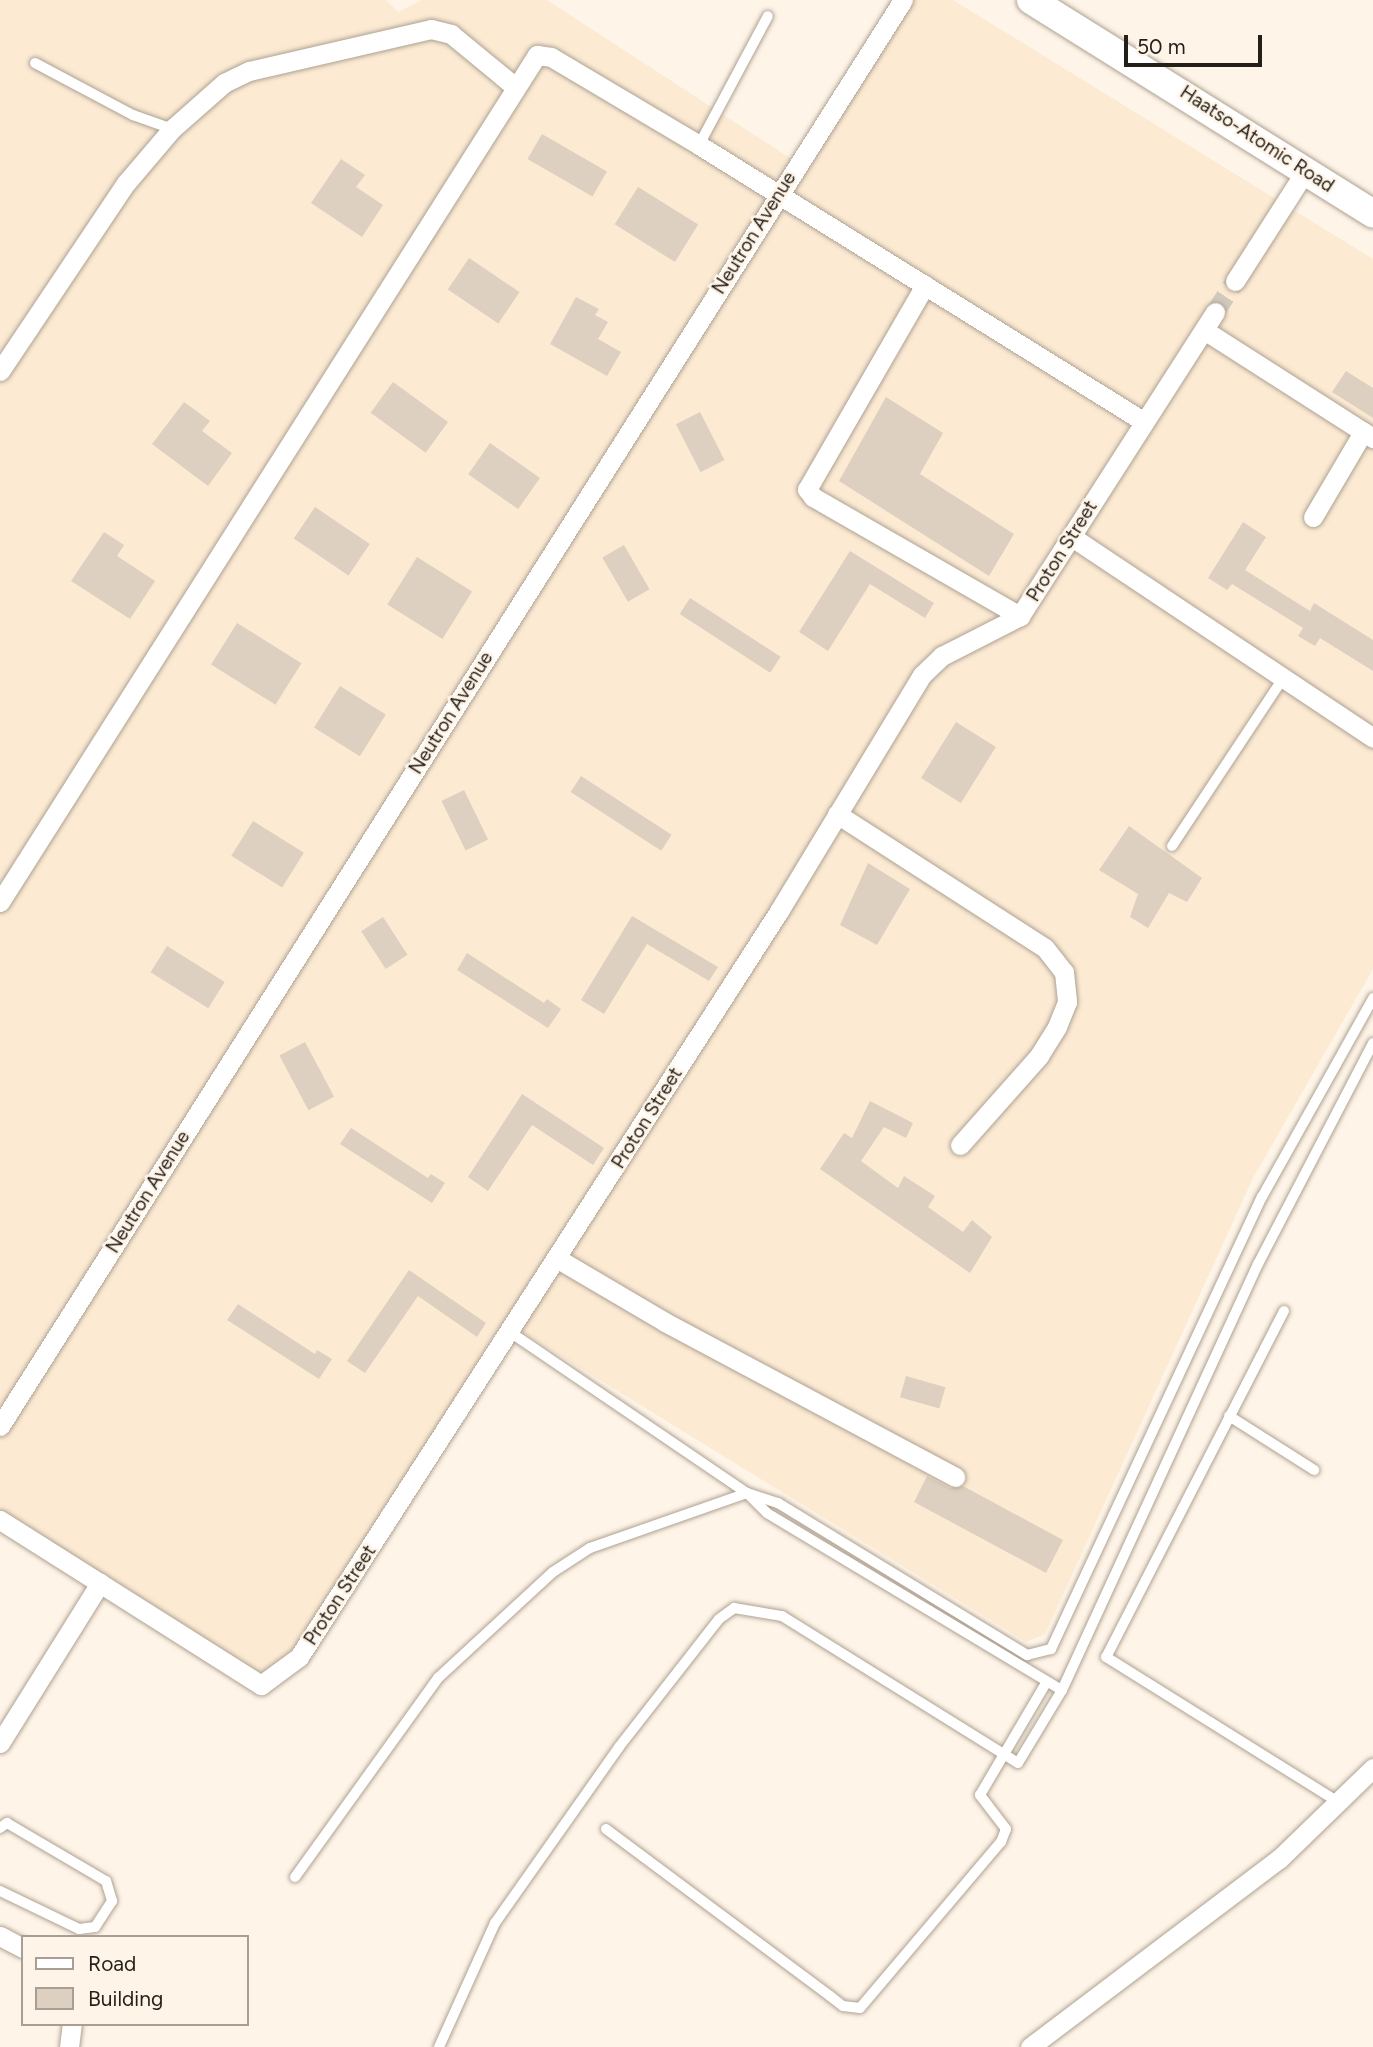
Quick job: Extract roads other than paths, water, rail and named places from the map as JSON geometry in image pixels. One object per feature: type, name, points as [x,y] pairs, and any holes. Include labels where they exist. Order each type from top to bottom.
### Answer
[{"type":"main road","name":"Haatso-Atomic Road","points":[[1031,0],[1373,214]]},
{"type":"street","name":"Neutron Avenue","points":[[0,1426],[903,0]]},
{"type":"street","points":[[0,371],[107,206],[172,129],[224,83],[249,71],[431,29],[451,34],[514,86]]},
{"type":"street","points":[[0,902],[514,86],[537,55],[543,54],[779,193],[1143,421]]},
{"type":"street","points":[[1235,281],[1306,170]]},
{"type":"street","points":[[925,285],[807,489],[813,497],[1020,616]]},
{"type":"street","name":"Proton Street","points":[[0,1520],[261,1685],[276,1678],[310,1643],[558,1259],[922,675],[942,656],[1020,616],[1215,312]]},
{"type":"street","points":[[1203,330],[1368,435],[1313,517]]},
{"type":"street","points":[[1072,537],[1373,738]]},
{"type":"street","points":[[837,814],[1045,948],[1064,972],[1067,1002],[1057,1027],[1039,1056],[960,1146]]},
{"type":"street","points":[[558,1259],[665,1322],[956,1477]]},
{"type":"street","points":[[0,1743],[100,1583]]},
{"type":"street","points":[[1030,2047],[1279,1859],[1373,1768]]},
{"type":"street","points":[[0,1936],[21,1947]]},
{"type":"street","points":[[69,2047],[72,2026]]},
{"type":"lane","points":[[699,145],[768,16]]},
{"type":"lane","points":[[35,63],[133,114],[172,129]]},
{"type":"lane","points":[[1172,846],[1283,678]]},
{"type":"lane","points":[[295,1877],[438,1678],[553,1572],[590,1548],[747,1493],[778,1503],[1027,1656],[1051,1649],[1262,1197],[1373,998]]},
{"type":"lane","points":[[439,2047],[495,1923],[619,1747],[719,1619],[734,1608],[782,1616],[1017,1763],[1062,1690],[1258,1264],[1373,1043]]},
{"type":"lane","points":[[1284,1311],[1106,1657],[1338,1802]]},
{"type":"lane","points":[[510,1332],[747,1493],[812,1542],[1046,1683],[1062,1690]]},
{"type":"lane","points":[[1229,1416],[1314,1470]]},
{"type":"lane","points":[[812,1542],[819,1530]]},
{"type":"lane","points":[[884,1584],[891,1572]]},
{"type":"lane","points":[[606,1829],[844,2006],[860,2008],[1001,1842],[1006,1829],[980,1795],[1046,1683]]},
{"type":"lane","points":[[0,1828],[7,1824],[106,1881],[112,1900],[95,1927],[79,1929],[0,1891]]},
{"type":"tunnel","points":[[1215,312],[1235,281]]}]
